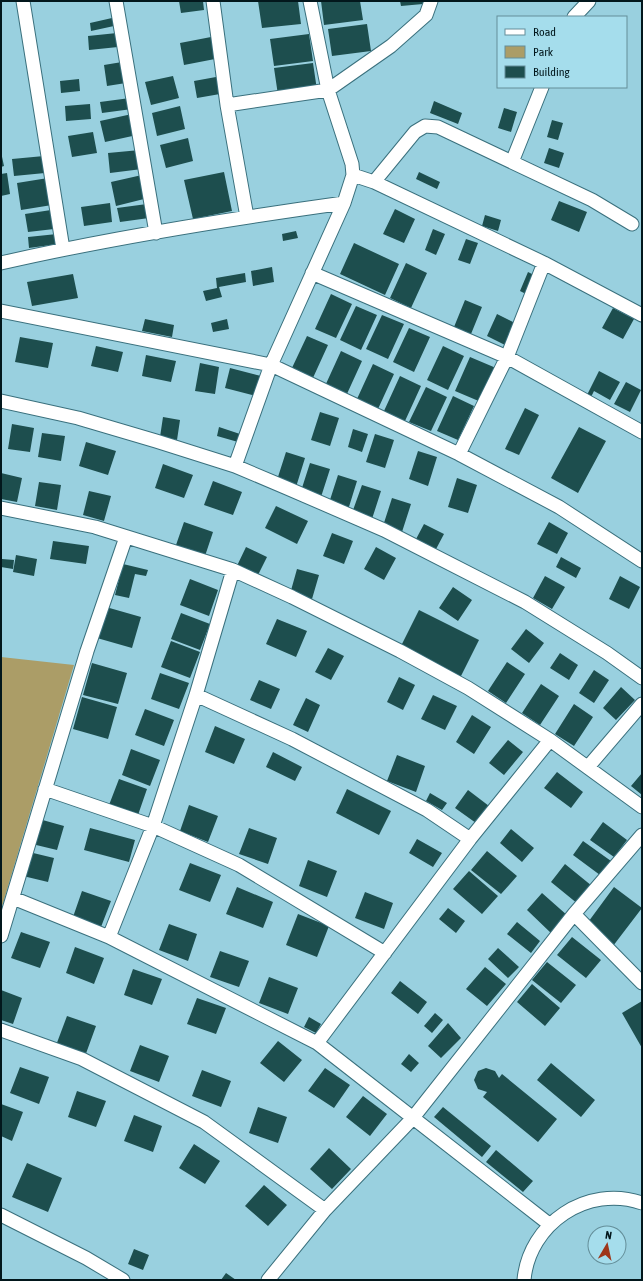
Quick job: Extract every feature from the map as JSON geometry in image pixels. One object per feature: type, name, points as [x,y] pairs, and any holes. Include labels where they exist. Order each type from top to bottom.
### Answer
[{"type":"street","points":[[23,1],[63,249]]},
{"type":"street","points":[[116,1],[156,233]]},
{"type":"street","points":[[213,1],[227,105],[247,217]]},
{"type":"street","points":[[235,466],[271,365],[344,203],[352,175],[352,164],[328,90],[310,1]]},
{"type":"street","points":[[227,105],[328,90],[391,46],[426,15],[431,1]]},
{"type":"street","points":[[575,16],[589,1]]},
{"type":"street","points":[[512,162],[542,88]]},
{"type":"street","points":[[374,182],[415,132],[425,126],[438,126],[592,200],[632,224]]},
{"type":"street","points":[[352,175],[374,182],[544,263],[642,315]]},
{"type":"street","points":[[1,264],[63,249],[247,217],[344,203]]},
{"type":"street","points":[[459,454],[507,357],[544,263]]},
{"type":"street","points":[[312,273],[507,357],[642,432]]},
{"type":"street","points":[[1,311],[271,365],[459,454],[559,507],[642,561]]},
{"type":"street","points":[[1,401],[78,418],[235,466],[384,530],[525,602],[608,652],[642,678]]},
{"type":"street","points":[[1,508],[95,527],[233,570],[292,597],[400,651],[468,688],[588,766],[642,808]]},
{"type":"street","points":[[1,936],[87,651],[126,537]]},
{"type":"street","points":[[108,937],[153,826],[196,695],[233,570]]},
{"type":"street","points":[[196,695],[292,739],[427,810],[470,839]]},
{"type":"street","points":[[588,766],[642,704]]},
{"type":"street","points":[[317,1043],[470,839],[550,740]]},
{"type":"street","points":[[45,789],[153,826],[239,865],[385,953]]},
{"type":"street","points":[[268,1280],[325,1210],[412,1119],[574,914],[642,835]]},
{"type":"street","points":[[13,898],[108,937],[317,1043],[412,1119],[549,1224]]},
{"type":"street","points":[[574,914],[642,982]]},
{"type":"street","points":[[1,1030],[82,1059],[204,1122],[325,1210]]},
{"type":"street","points":[[524,1280],[528,1258],[534,1246],[549,1224],[571,1208],[596,1199],[623,1198],[642,1203]]},
{"type":"street","points":[[1,1215],[86,1258],[123,1280]]},
{"type":"green space","points":[[1,657],[74,665],[1,910]]},
{"type":"building","points":[[179,1],[203,1],[204,10],[181,13]]},
{"type":"building","points":[[258,1],[298,1],[301,24],[262,28]]},
{"type":"building","points":[[321,1],[360,1],[363,20],[324,25]]},
{"type":"building","points":[[400,1],[423,1],[423,4],[401,6]]},
{"type":"building","points":[[112,18],[114,26],[91,31],[90,23]]},
{"type":"building","points":[[367,24],[371,51],[332,56],[328,29]]},
{"type":"building","points":[[117,33],[118,47],[89,50],[88,36]]},
{"type":"building","points":[[309,34],[313,61],[274,66],[270,39]]},
{"type":"building","points":[[211,37],[215,59],[184,65],[180,43]]},
{"type":"building","points":[[122,62],[126,83],[107,86],[104,65]]},
{"type":"building","points":[[313,63],[317,90],[278,95],[274,68]]},
{"type":"building","points":[[173,76],[179,98],[151,105],[145,82]]},
{"type":"building","points":[[216,77],[220,94],[197,98],[194,81]]},
{"type":"building","points":[[79,79],[80,91],[61,93],[60,81]]},
{"type":"building","points":[[130,98],[132,109],[102,113],[100,102]]},
{"type":"building","points":[[434,101],[462,113],[458,124],[430,113]]},
{"type":"building","points":[[90,104],[91,119],[66,121],[65,106]]},
{"type":"building","points":[[180,106],[185,129],[157,136],[152,113]]},
{"type":"building","points":[[504,108],[517,112],[511,132],[498,128]]},
{"type":"building","points":[[132,114],[137,135],[105,142],[100,121]]},
{"type":"building","points":[[552,120],[563,123],[558,140],[547,137]]},
{"type":"building","points":[[93,132],[97,153],[72,157],[68,136]]},
{"type":"building","points":[[188,138],[193,161],[166,168],[160,145]]},
{"type":"building","points":[[549,148],[564,153],[559,168],[544,163]]},
{"type":"building","points":[[140,150],[142,169],[110,173],[108,153]]},
{"type":"building","points":[[1,152],[4,166],[1,167]]},
{"type":"building","points":[[44,156],[45,173],[14,176],[12,159]]},
{"type":"building","points":[[224,172],[232,211],[193,219],[184,180]]},
{"type":"building","points":[[419,172],[440,182],[437,189],[416,179]]},
{"type":"building","points":[[7,173],[10,194],[1,196],[1,174]]},
{"type":"building","points":[[142,175],[148,198],[116,206],[111,182]]},
{"type":"building","points":[[48,178],[52,205],[21,210],[17,183]]},
{"type":"building","points":[[559,201],[587,212],[579,232],[551,220]]},
{"type":"building","points":[[110,203],[112,222],[84,226],[81,207]]},
{"type":"building","points":[[147,204],[149,218],[120,222],[117,208]]},
{"type":"building","points":[[395,209],[415,219],[404,243],[383,234]]},
{"type":"building","points":[[51,210],[54,229],[28,232],[25,214]]},
{"type":"building","points":[[485,215],[501,220],[498,231],[482,226]]},
{"type":"building","points":[[433,229],[445,234],[436,255],[425,250]]},
{"type":"building","points":[[296,231],[298,238],[283,241],[282,234]]},
{"type":"building","points":[[57,234],[58,244],[29,248],[28,237]]},
{"type":"building","points":[[466,239],[478,243],[470,264],[458,260]]},
{"type":"building","points":[[354,243],[399,264],[385,295],[340,274]]},
{"type":"building","points":[[406,263],[427,273],[411,308],[390,298]]},
{"type":"building","points":[[272,267],[274,282],[253,286],[251,271]]},
{"type":"building","points":[[528,272],[536,276],[528,295],[520,291]]},
{"type":"building","points":[[245,273],[246,282],[219,287],[222,297],[206,301],[203,291],[217,288],[216,278]]},
{"type":"building","points":[[73,274],[78,298],[32,306],[27,282]]},
{"type":"building","points":[[331,294],[352,304],[336,338],[315,329]]},
{"type":"building","points":[[465,300],[482,307],[471,334],[454,327]]},
{"type":"building","points":[[356,306],[377,315],[361,350],[340,340]]},
{"type":"building","points":[[613,308],[634,319],[623,339],[602,328]]},
{"type":"building","points":[[497,314],[517,324],[507,346],[487,336]]},
{"type":"building","points":[[382,315],[404,324],[388,359],[366,349]]},
{"type":"building","points":[[145,319],[174,325],[172,337],[142,331]]},
{"type":"building","points":[[227,319],[229,329],[213,332],[211,323]]},
{"type":"building","points":[[409,328],[430,337],[414,372],[393,362]]},
{"type":"building","points":[[307,336],[328,345],[312,380],[291,370]]},
{"type":"building","points":[[20,337],[53,343],[48,368],[15,362]]},
{"type":"building","points":[[96,346],[123,352],[118,372],[91,366]]},
{"type":"building","points":[[443,346],[464,356],[448,390],[427,380]]},
{"type":"building","points":[[341,351],[362,361],[346,396],[325,386]]},
{"type":"building","points":[[146,355],[176,361],[171,382],[142,376]]},
{"type":"building","points":[[470,357],[496,368],[481,402],[455,391]]},
{"type":"building","points":[[200,363],[219,367],[215,394],[195,391]]},
{"type":"building","points":[[373,364],[394,374],[378,409],[357,399]]},
{"type":"building","points":[[230,368],[261,376],[256,396],[225,388]]},
{"type":"building","points":[[599,371],[620,382],[610,400],[594,391],[591,397],[587,395]]},
{"type":"building","points":[[400,376],[421,386],[405,421],[384,411]]},
{"type":"building","points":[[626,382],[641,390],[630,412],[614,404]]},
{"type":"building","points":[[426,387],[447,397],[431,431],[409,422]]},
{"type":"building","points":[[453,396],[474,406],[458,440],[437,431]]},
{"type":"building","points":[[525,408],[539,415],[519,455],[505,449]]},
{"type":"building","points":[[320,412],[339,418],[330,446],[311,440]]},
{"type":"building","points":[[163,417],[180,420],[177,440],[160,437]]},
{"type":"building","points":[[12,424],[34,428],[30,452],[8,449]]},
{"type":"building","points":[[219,427],[240,434],[238,442],[217,436]]},
{"type":"building","points":[[579,427],[606,441],[578,493],[551,478]]},
{"type":"building","points":[[353,429],[368,434],[362,452],[348,447]]},
{"type":"building","points":[[42,433],[65,436],[61,461],[38,457]]},
{"type":"building","points":[[375,434],[394,440],[385,468],[366,462]]},
{"type":"building","points":[[86,442],[116,451],[108,475],[79,466]]},
{"type":"building","points":[[418,451],[437,457],[428,486],[409,479]]},
{"type":"building","points":[[286,452],[305,458],[296,487],[277,480]]},
{"type":"building","points":[[310,463],[330,469],[321,497],[301,491]]},
{"type":"building","points":[[163,464],[193,475],[184,498],[155,488]]},
{"type":"building","points":[[1,473],[22,478],[17,502],[1,499]]},
{"type":"building","points":[[338,475],[357,481],[348,510],[329,503]]},
{"type":"building","points":[[457,478],[477,485],[468,513],[448,507]]},
{"type":"building","points":[[213,481],[242,492],[233,515],[204,505]]},
{"type":"building","points":[[39,482],[61,485],[57,510],[35,506]]},
{"type":"building","points":[[362,485],[381,491],[372,519],[352,513]]},
{"type":"building","points":[[89,491],[111,496],[104,521],[83,515]]},
{"type":"building","points":[[392,498],[411,504],[402,532],[383,526]]},
{"type":"building","points":[[276,506],[308,521],[297,544],[265,528]]},
{"type":"building","points":[[184,522],[213,532],[205,556],[176,545]]},
{"type":"building","points":[[549,522],[568,533],[557,554],[537,544]]},
{"type":"building","points":[[424,524],[444,534],[435,551],[415,541]]},
{"type":"building","points":[[332,533],[353,541],[344,564],[323,556]]},
{"type":"building","points":[[53,541],[89,546],[86,564],[50,559]]},
{"type":"building","points":[[246,547],[267,557],[256,579],[235,570]]},
{"type":"building","points":[[376,547],[396,558],[384,580],[364,569]]},
{"type":"building","points":[[16,555],[37,559],[34,576],[13,572]]},
{"type":"building","points":[[561,557],[581,568],[576,578],[556,567]]},
{"type":"building","points":[[2,559],[14,560],[13,569],[1,567]]},
{"type":"building","points":[[123,564],[148,570],[146,576],[135,574],[129,598],[115,595]]},
{"type":"building","points":[[297,569],[319,575],[312,599],[290,594]]},
{"type":"building","points":[[545,576],[565,587],[552,609],[533,598]]},
{"type":"building","points":[[620,576],[640,587],[629,609],[609,599]]},
{"type":"building","points":[[190,579],[218,590],[209,616],[180,605]]},
{"type":"building","points":[[453,587],[472,600],[458,621],[439,608]]},
{"type":"building","points":[[106,607],[141,617],[132,648],[97,638]]},
{"type":"building","points":[[419,610],[479,640],[460,678],[400,648]]},
{"type":"building","points":[[181,613],[210,624],[200,650],[171,639]]},
{"type":"building","points":[[277,619],[307,631],[296,657],[266,644]]},
{"type":"building","points":[[526,629],[544,643],[529,663],[511,649]]},
{"type":"building","points":[[171,641],[200,652],[190,678],[161,667]]},
{"type":"building","points":[[328,648],[344,656],[331,680],[315,672]]},
{"type":"building","points":[[560,653],[578,665],[569,680],[550,668]]},
{"type":"building","points":[[507,662],[525,674],[506,703],[488,691]]},
{"type":"building","points":[[92,663],[127,673],[118,704],[83,695]]},
{"type":"building","points":[[594,670],[609,680],[594,703],[579,693]]},
{"type":"building","points":[[160,673],[189,683],[179,709],[151,699]]},
{"type":"building","points":[[399,677],[415,685],[403,710],[387,702]]},
{"type":"building","points":[[259,680],[280,689],[271,709],[250,700]]},
{"type":"building","points":[[541,684],[559,696],[540,725],[522,713]]},
{"type":"building","points":[[621,687],[635,700],[616,720],[603,708]]},
{"type":"building","points":[[433,695],[457,706],[445,730],[421,719]]},
{"type":"building","points":[[82,697],[117,707],[108,739],[73,729]]},
{"type":"building","points":[[306,698],[320,705],[308,732],[293,725]]},
{"type":"building","points":[[574,704],[593,717],[574,746],[555,734]]},
{"type":"building","points":[[145,709],[174,720],[164,746],[135,735]]},
{"type":"building","points":[[472,715],[491,727],[474,754],[456,742]]},
{"type":"building","points":[[215,726],[245,739],[234,764],[205,752]]},
{"type":"building","points":[[508,740],[523,752],[504,775],[489,763]]},
{"type":"building","points":[[131,749],[160,760],[150,786],[122,775]]},
{"type":"building","points":[[273,752],[302,767],[295,781],[266,767]]},
{"type":"building","points":[[397,755],[425,766],[416,792],[387,781]]},
{"type":"building","points":[[557,772],[583,792],[571,808],[544,788]]},
{"type":"building","points":[[642,773],[642,795],[631,786]]},
{"type":"building","points":[[119,779],[147,789],[138,815],[109,805]]},
{"type":"building","points":[[347,789],[391,811],[379,835],[336,813]]},
{"type":"building","points":[[468,790],[489,806],[476,823],[455,808]]},
{"type":"building","points":[[430,793],[447,803],[442,810],[426,801]]},
{"type":"building","points":[[189,805],[218,816],[208,842],[180,831]]},
{"type":"building","points":[[39,819],[64,826],[57,850],[32,844]]},
{"type":"building","points":[[603,822],[627,840],[614,857],[590,840]]},
{"type":"building","points":[[90,828],[135,840],[129,862],[84,850]]},
{"type":"building","points":[[249,828],[277,838],[268,864],[239,854]]},
{"type":"building","points":[[511,829],[534,848],[522,862],[500,843]]},
{"type":"building","points":[[417,839],[442,853],[433,867],[409,853]]},
{"type":"building","points":[[583,841],[611,861],[600,875],[573,855]]},
{"type":"building","points":[[487,851],[517,876],[501,894],[471,870]]},
{"type":"building","points":[[29,852],[54,858],[48,882],[23,876]]},
{"type":"building","points":[[308,860],[337,871],[327,897],[299,886]]},
{"type":"building","points":[[190,863],[221,875],[210,902],[179,890]]},
{"type":"building","points":[[565,864],[592,886],[578,904],[551,882]]},
{"type":"building","points":[[469,871],[498,896],[482,914],[453,889]]},
{"type":"building","points":[[237,887],[273,902],[263,928],[226,914]]},
{"type":"building","points":[[614,887],[642,908],[613,946],[586,925]]},
{"type":"building","points":[[82,891],[111,901],[101,927],[73,917]]},
{"type":"building","points":[[365,892],[393,903],[384,929],[355,918]]},
{"type":"building","points":[[542,893],[568,916],[552,934],[527,910]]},
{"type":"building","points":[[448,908],[465,921],[456,933],[439,919]]},
{"type":"building","points":[[298,914],[329,926],[317,957],[286,945]]},
{"type":"building","points":[[517,922],[540,941],[531,953],[507,934]]},
{"type":"building","points":[[169,924],[197,934],[188,961],[159,950]]},
{"type":"building","points":[[21,932],[50,942],[40,968],[11,958]]},
{"type":"building","points":[[572,937],[601,960],[586,978],[557,955]]},
{"type":"building","points":[[75,947],[104,958],[94,984],[66,973]]},
{"type":"building","points":[[498,948],[519,967],[508,978],[488,959]]},
{"type":"building","points":[[220,951],[249,961],[239,987],[210,977]]},
{"type":"building","points":[[547,962],[576,985],[561,1003],[532,980]]},
{"type":"building","points":[[485,967],[506,984],[487,1006],[466,989]]},
{"type":"building","points":[[133,969],[162,979],[152,1005],[124,995]]},
{"type":"building","points":[[269,977],[298,988],[288,1014],[259,1003]]},
{"type":"building","points":[[400,981],[427,1002],[418,1014],[391,993]]},
{"type":"building","points":[[532,984],[560,1008],[545,1026],[517,1002]]},
{"type":"building","points":[[1,990],[22,998],[13,1024],[1,1020]]},
{"type":"building","points":[[197,998],[226,1008],[216,1034],[187,1024]]},
{"type":"building","points":[[642,1001],[642,1048],[622,1013]]},
{"type":"building","points":[[435,1013],[443,1020],[432,1033],[424,1026]]},
{"type":"building","points":[[67,1016],[96,1026],[84,1059],[55,1048]]},
{"type":"building","points":[[309,1017],[321,1024],[316,1033],[304,1027]]},
{"type":"building","points":[[448,1023],[461,1038],[441,1058],[428,1046]]},
{"type":"building","points":[[278,1041],[302,1060],[284,1082],[260,1063]]},
{"type":"building","points":[[140,1045],[169,1056],[159,1082],[130,1071]]},
{"type":"building","points":[[409,1054],[419,1063],[411,1072],[401,1064]]},
{"type":"building","points":[[551,1063],[595,1100],[581,1117],[537,1080]]},
{"type":"building","points":[[20,1067],[49,1077],[39,1104],[10,1093]]},
{"type":"building","points":[[325,1068],[350,1085],[334,1108],[308,1091]]},
{"type":"building","points":[[486,1068],[495,1071],[499,1078],[502,1074],[557,1119],[538,1142],[483,1097],[487,1092],[478,1089],[474,1080],[478,1071]]},
{"type":"building","points":[[202,1070],[231,1081],[221,1107],[192,1096]]},
{"type":"building","points":[[77,1091],[106,1101],[96,1127],[68,1117]]},
{"type":"building","points":[[363,1096],[387,1114],[370,1136],[346,1117]]},
{"type":"building","points":[[1,1104],[23,1112],[12,1141],[1,1136]]},
{"type":"building","points":[[258,1107],[287,1117],[278,1143],[249,1133]]},
{"type":"building","points":[[443,1107],[491,1146],[482,1157],[434,1117]]},
{"type":"building","points":[[134,1115],[162,1126],[153,1152],[124,1141]]},
{"type":"building","points":[[194,1144],[220,1161],[205,1184],[179,1168]]},
{"type":"building","points":[[329,1148],[351,1169],[332,1189],[310,1169]]},
{"type":"building","points":[[496,1150],[533,1181],[523,1192],[486,1162]]},
{"type":"building","points":[[27,1163],[62,1178],[48,1212],[12,1197]]},
{"type":"building","points":[[264,1185],[287,1205],[268,1226],[245,1206]]},
{"type":"building","points":[[134,1249],[149,1255],[143,1270],[128,1264]]},
{"type":"building","points":[[226,1273],[236,1280],[221,1280]]}]
